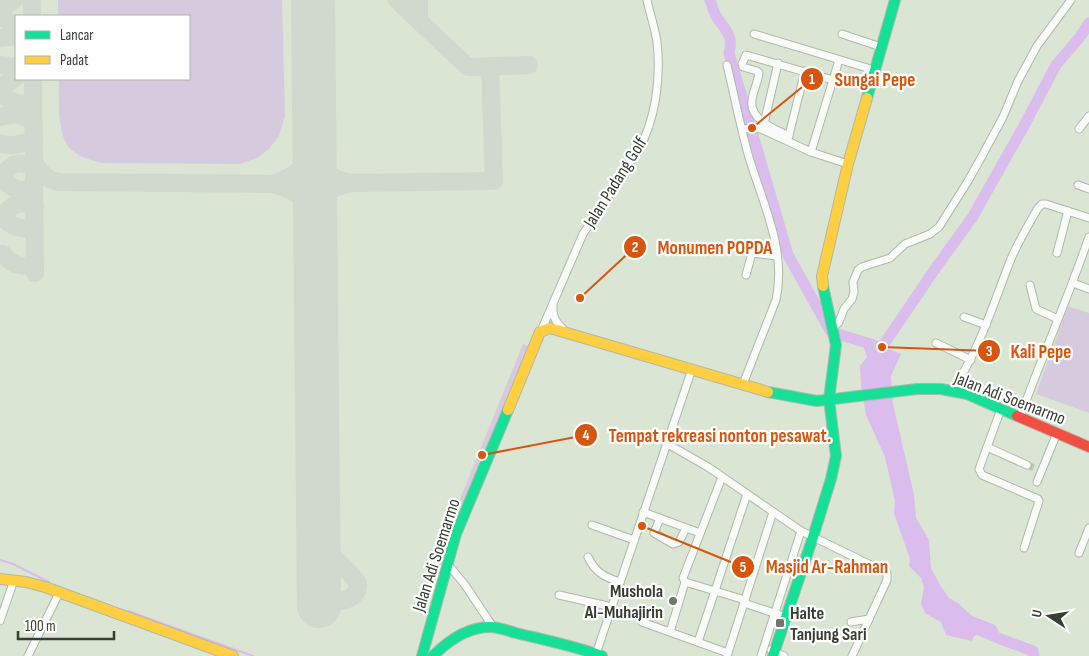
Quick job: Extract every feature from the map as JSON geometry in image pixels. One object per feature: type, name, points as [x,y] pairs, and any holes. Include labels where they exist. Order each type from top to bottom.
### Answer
[{"type":"main road","points":[[777,654],[786,617],[809,550],[831,479],[836,456],[829,399],[836,345],[822,276],[848,164],[895,0]]},
{"type":"main road","points":[[545,330],[569,333],[778,395],[806,400],[829,399]]},
{"type":"main road","name":"Jalan Adi Soemarmo","points":[[422,656],[456,534],[530,355],[545,330]]},
{"type":"main road","name":"Jalan Adi Soemarmo","points":[[530,355],[543,340],[557,334],[569,333]]},
{"type":"main road","name":"Jalan Adi Soemarmo","points":[[829,399],[917,389],[952,390],[966,394],[1089,447]]},
{"type":"main road","points":[[0,579],[34,584],[233,656]]},
{"type":"main road","points":[[434,656],[440,648],[456,637],[476,630],[493,627],[599,655]]},
{"type":"street","name":"Jalan Padang Golf","points":[[545,330],[547,316],[553,300],[583,234],[638,150],[650,122],[658,78],[657,40],[647,0]]},
{"type":"street","points":[[833,329],[852,299],[854,292],[853,282],[858,270],[890,258],[905,244],[930,234],[939,227],[986,148],[1036,46],[1071,0]]},
{"type":"street","points":[[754,34],[874,70]]},
{"type":"street","points":[[842,34],[881,47]]},
{"type":"street","points":[[833,80],[746,55],[742,64],[744,68],[759,72],[752,102],[755,111],[764,124],[810,152],[848,164]]},
{"type":"street","points":[[810,152],[839,60]]},
{"type":"street","points":[[764,124],[778,63]]},
{"type":"street","points":[[727,65],[749,129],[753,170],[771,225],[777,256],[778,287],[776,300],[743,384]]},
{"type":"street","points":[[788,139],[805,71]]},
{"type":"street","points":[[1079,129],[1089,116]]},
{"type":"street","points":[[749,129],[788,139]]},
{"type":"street","points":[[1078,185],[1089,189]]},
{"type":"street","points":[[952,390],[971,360],[1012,258],[1038,208],[1042,204],[1046,204],[1089,218]]},
{"type":"street","points":[[1057,253],[1068,210]]},
{"type":"street","points":[[1020,417],[1044,351],[1073,283],[1089,237]]},
{"type":"street","points":[[746,275],[752,253],[777,256]]},
{"type":"street","points":[[1073,283],[1089,289]]},
{"type":"street","points":[[1030,285],[1036,309],[1058,319]]},
{"type":"street","points":[[553,300],[552,310],[555,321],[569,333]]},
{"type":"street","points":[[964,317],[986,325]]},
{"type":"street","points":[[936,344],[971,360]]},
{"type":"street","points":[[599,655],[620,582],[692,369]]},
{"type":"street","points":[[1001,409],[979,473],[1038,499],[1039,501],[1024,548]]},
{"type":"street","points":[[1038,482],[1038,470],[1058,433]]},
{"type":"street","points":[[666,443],[722,477],[800,531],[886,573],[887,580],[852,656]]},
{"type":"street","points":[[987,448],[1027,465]]},
{"type":"street","points":[[670,632],[685,582],[683,578],[722,477]]},
{"type":"street","points":[[698,642],[747,494]]},
{"type":"street","points":[[643,512],[700,533]]},
{"type":"street","points":[[642,622],[728,654],[773,512]]},
{"type":"street","points":[[660,518],[654,533],[674,544],[680,541],[686,528]]},
{"type":"street","points":[[592,525],[634,540]]},
{"type":"street","points":[[1079,553],[1089,528]]},
{"type":"street","points":[[761,656],[800,531]]},
{"type":"street","points":[[796,546],[809,550]]},
{"type":"street","points":[[588,557],[596,571],[620,582]]},
{"type":"street","points":[[447,563],[466,585],[493,627]]},
{"type":"street","points":[[0,621],[14,580]]},
{"type":"street","points":[[685,582],[786,617]]},
{"type":"street","points":[[28,656],[59,593]]},
{"type":"street","points":[[559,595],[612,607]]},
{"type":"street","points":[[850,622],[869,619]]},
{"type":"street","points":[[764,647],[777,654]]},
{"type":"shaded area","points":[[58,0],[282,0],[285,116],[279,136],[269,149],[257,158],[240,164],[102,163],[76,153],[68,145],[61,128],[59,80],[190,80],[190,15],[58,15]]},
{"type":"shaded area","points":[[1068,306],[1089,313],[1089,413],[1036,394]]},
{"type":"shaded area","points":[[862,338],[901,354],[891,376],[893,404],[914,495],[916,518],[929,540],[931,568],[949,598],[972,616],[995,625],[999,632],[985,632],[974,636],[972,641],[946,635],[941,622],[925,613],[921,604],[924,587],[921,578],[909,566],[910,559],[894,513],[895,501],[885,457],[866,415],[860,366],[867,357]]},
{"type":"shaded area","points":[[523,344],[531,347],[440,567],[434,563]]},
{"type":"waterway","points":[[710,0],[715,14],[729,37],[729,53],[788,255],[831,332],[874,345]]},
{"type":"waterway","points":[[879,360],[882,347],[972,218],[1056,65],[1080,37],[1089,23]]},
{"type":"waterway","points":[[0,560],[13,564],[49,582]]},
{"type":"waterway","points":[[128,611],[253,656]]},
{"type":"waterway","points":[[972,627],[1033,651],[1034,656]]},
{"type":"taxiway","points":[[14,0],[4,6],[1,12],[6,20],[15,24]]},
{"type":"taxiway","points":[[32,0],[32,15]]},
{"type":"taxiway","points":[[397,0],[419,21]]},
{"type":"taxiway","points":[[419,0],[419,21],[468,67],[529,65]]},
{"type":"taxiway","points":[[0,38],[15,36]]},
{"type":"taxiway","points":[[0,65],[15,67]]},
{"type":"taxiway","points":[[315,215],[320,201],[327,192],[352,183],[494,181],[490,66]]},
{"type":"taxiway","points":[[15,78],[7,83],[2,92],[8,99],[16,103],[24,104],[33,101]]},
{"type":"taxiway","points":[[33,80],[35,273]]},
{"type":"taxiway","points":[[0,117],[16,114],[33,120]]},
{"type":"taxiway","points":[[0,143],[13,145],[34,140]]},
{"type":"taxiway","points":[[314,145],[318,161],[325,172],[335,178],[351,183]]},
{"type":"taxiway","points":[[273,184],[288,178],[299,170],[307,160],[314,145]]},
{"type":"taxiway","points":[[34,162],[44,175],[51,180],[59,182],[273,184],[297,195],[315,215]]},
{"type":"taxiway","points":[[34,167],[16,164],[9,168],[2,177],[16,189],[34,189]]},
{"type":"taxiway","points":[[35,206],[16,204],[3,217],[10,224],[17,227],[35,229]]},
{"type":"taxiway","points":[[0,254],[3,254],[17,265],[35,266]]},
{"type":"taxiway","points":[[318,533],[325,548],[358,583],[356,592],[349,598],[340,601],[329,600],[319,596],[311,589],[307,579],[308,566],[318,548]]},
{"type":"runway","points":[[313,0],[319,606]]},
{"type":"tunnel","points":[[1027,465],[1035,468]]},
{"type":"traffic: fast","points":[[867,98],[895,0]]},
{"type":"traffic: fast","points":[[773,656],[813,537],[836,456],[829,399],[836,345],[823,286]]},
{"type":"traffic: fast","points":[[768,392],[817,401],[917,389],[941,389],[967,394],[1017,416]]},
{"type":"traffic: fast","points":[[422,656],[456,534],[508,410]]},
{"type":"traffic: fast","points":[[433,656],[445,645],[466,632],[490,627],[559,643],[602,656]]},
{"type":"traffic: slow","points":[[823,286],[822,276],[848,164],[867,98]]},
{"type":"traffic: slow","points":[[508,410],[540,332],[550,328],[768,392]]},
{"type":"traffic: slow","points":[[0,579],[26,582],[45,587],[233,656]]},
{"type":"traffic: jam","points":[[1017,416],[1089,447]]},
{"type":"place","name":"Sungai Pepe","points":[[752,128]]},
{"type":"place","name":"Monumen POPDA","points":[[580,298]]},
{"type":"place","name":"Kali Pepe","points":[[882,347]]},
{"type":"place","name":"Tempat rekreasi nonton pesawat.","points":[[482,455]]},
{"type":"place","name":"Masjid Ar-Rahman","points":[[642,526]]},
{"type":"place","name":"Mushola Al-Muhajirin","points":[[673,601]]},
{"type":"place","name":"Halte Tanjung Sari","points":[[780,623]]}]
